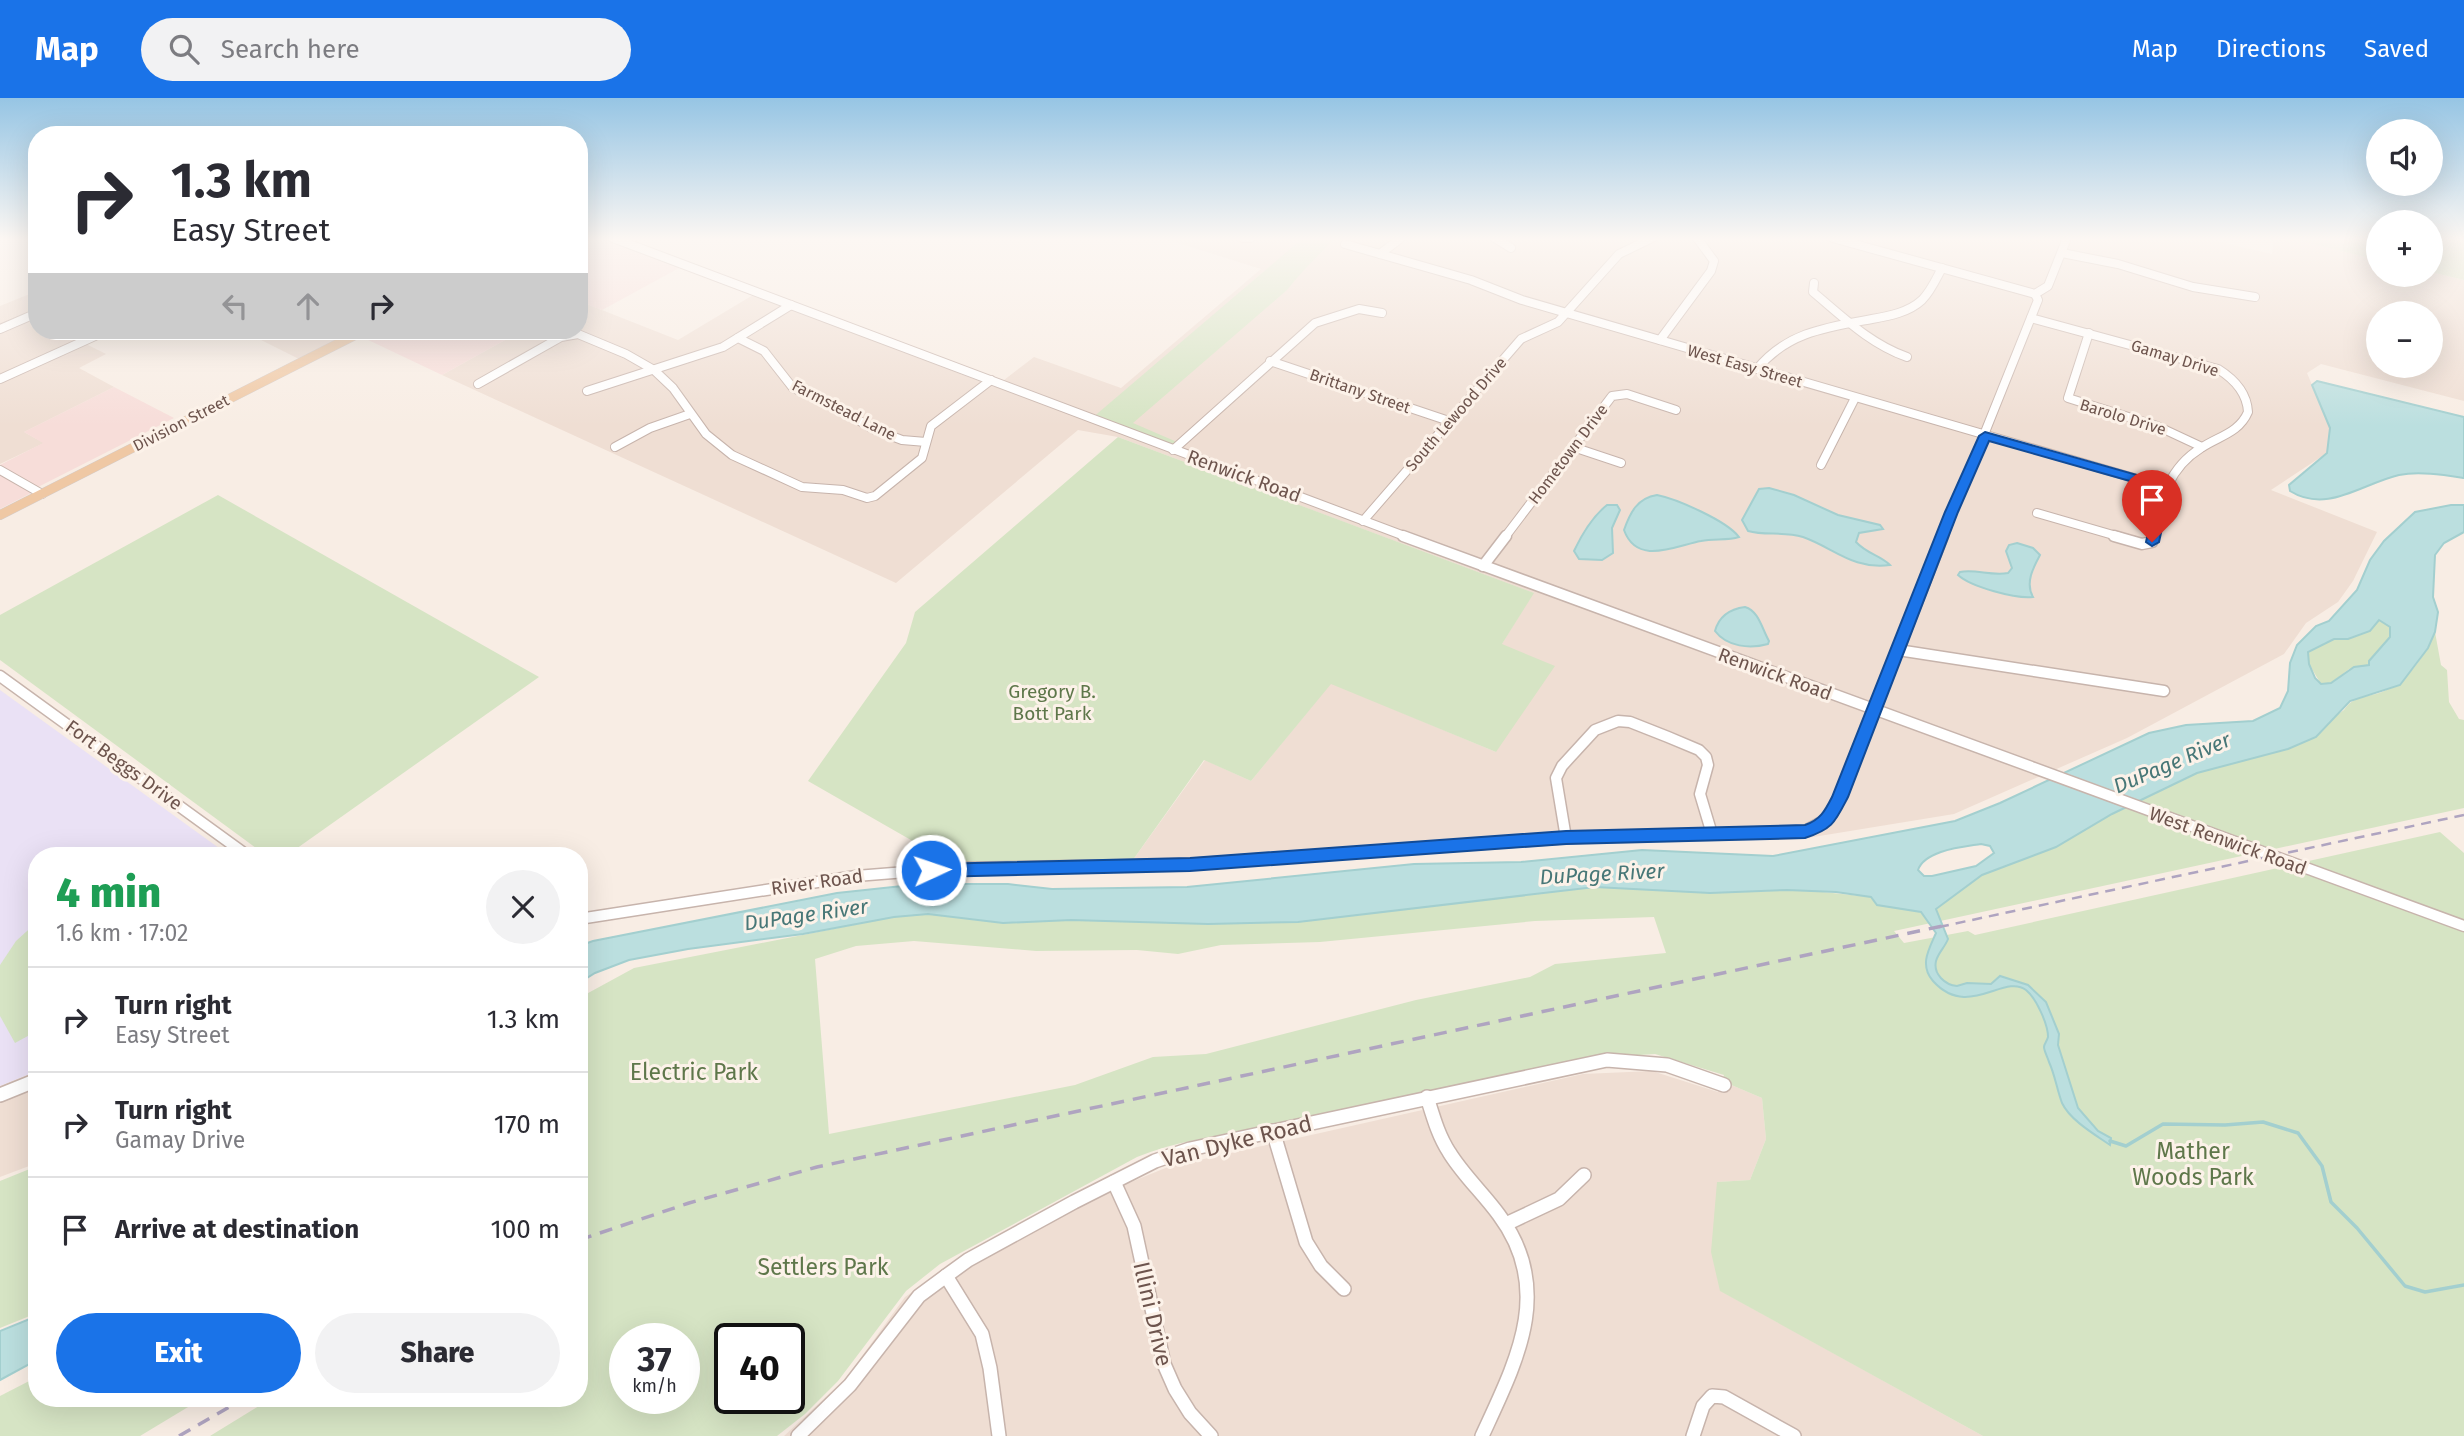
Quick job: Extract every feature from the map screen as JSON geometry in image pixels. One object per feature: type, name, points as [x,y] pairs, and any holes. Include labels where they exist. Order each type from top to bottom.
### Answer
[{"type":"main road","name":"Division Street","points":[[0,515],[345,340]]},
{"type":"street","name":"Renwick Road","points":[[779,300],[1875,711]]},
{"type":"street","name":"West Easy Street","points":[[1523,300],[2165,487]]},
{"type":"street","name":"South Lewood Drive","points":[[1363,521],[1521,339],[1558,322],[1577,300]]},
{"type":"street","points":[[1660,340],[1690,300]]},
{"type":"street","points":[[1824,300],[1886,350],[1907,357]]},
{"type":"street","points":[[1757,369],[1767,355],[1791,338],[1903,312],[1920,300]]},
{"type":"street","name":"River Road","points":[[588,918],[868,875],[956,868],[1190,864],[1566,838],[1805,831],[1819,827],[1834,809],[1875,711],[1951,512],[1985,436],[2038,300]]},
{"type":"street","points":[[587,391],[723,346],[791,305]]},
{"type":"street","points":[[1173,450],[1315,323],[1359,309],[1382,313]]},
{"type":"street","points":[[0,329],[28,317]]},
{"type":"street","name":"Gamay Drive","points":[[2031,318],[2218,369],[2240,384],[2247,402],[2245,419],[2238,427],[2202,447],[2177,469],[2165,487],[2152,542],[2148,544],[2037,513]]},
{"type":"street","name":"Barolo Drive","points":[[2089,333],[2068,398],[2157,426],[2202,447]]},
{"type":"street","points":[[588,338],[626,354],[654,370],[673,388],[690,414],[717,445],[747,463],[802,487],[844,490],[867,498],[875,496],[917,462],[923,456],[931,426],[991,380]]},
{"type":"street","name":"Farmstead Lane","points":[[738,338],[764,351],[793,388],[833,405],[873,429],[902,440],[926,442]]},
{"type":"street","points":[[0,379],[86,340]]},
{"type":"street","points":[[478,384],[558,340]]},
{"type":"street","name":"Brittany Street","points":[[1270,361],[1449,421]]},
{"type":"street","name":"Hometown Drive","points":[[1483,566],[1616,394],[1676,410]]},
{"type":"street","points":[[1821,465],[1855,398]]},
{"type":"street","points":[[615,447],[650,428],[690,414]]},
{"type":"street","points":[[1573,447],[1621,463]]},
{"type":"street","points":[[0,470],[42,494]]},
{"type":"street","points":[[1898,650],[2164,691]]},
{"type":"street","name":"Fort Beggs Drive","points":[[0,676],[236,847]]},
{"type":"street","name":"West Renwick Road","points":[[1875,711],[2464,926]]},
{"type":"street","points":[[1566,838],[1556,778],[1562,766],[1595,730],[1618,721],[1630,722],[1668,737],[1699,750],[1706,757],[1708,765],[1700,794],[1712,834]]},
{"type":"street","name":"Van Dyke Road","points":[[798,1436],[850,1385],[919,1296],[968,1261],[1155,1161],[1190,1149],[1607,1060],[1659,1063],[1694,1071],[1724,1085]]},
{"type":"street","points":[[0,1096],[28,1084]]},
{"type":"street","points":[[1427,1097],[1448,1150],[1506,1224],[1528,1276],[1528,1312],[1524,1341],[1482,1436]]},
{"type":"street","points":[[1273,1131],[1306,1242],[1321,1266],[1344,1289]]},
{"type":"street","points":[[1506,1224],[1554,1205],[1572,1191],[1584,1175]]},
{"type":"street","name":"Illini Drive","points":[[1114,1182],[1133,1224],[1156,1345],[1165,1372],[1181,1401],[1211,1436]]},
{"type":"street","points":[[946,1276],[982,1334],[990,1368],[999,1436]]},
{"type":"street","points":[[1693,1436],[1703,1406],[1712,1396],[1724,1397],[1794,1436]]},
{"type":"shaded area","points":[[14,300],[28,300],[28,340],[91,340],[84,343],[106,354],[79,368],[114,387],[24,432],[44,443],[0,464],[0,306]]},
{"type":"shaded area","points":[[588,300],[620,300],[602,310],[588,305]]},
{"type":"shaded area","points":[[744,300],[767,300],[995,387],[1034,357],[1121,388],[1224,300],[2464,300],[2464,401],[2375,378],[2443,378],[2443,301],[2366,301],[2366,376],[2321,364],[2307,373],[2330,428],[2327,453],[2271,490],[2377,532],[2353,581],[2338,602],[2306,623],[2284,654],[2127,738],[1954,814],[1801,839],[1567,845],[1152,870],[1130,864],[1205,760],[1251,781],[1331,683],[1496,752],[1497,652],[1533,593],[1118,437],[1078,430],[896,583],[442,375],[505,340],[588,340],[588,305],[678,340]]},
{"type":"shaded area","points":[[261,340],[336,340],[299,359]]},
{"type":"shaded area","points":[[368,340],[505,340],[442,375]]},
{"type":"shaded area","points":[[114,387],[174,418],[38,487],[0,465],[43,443],[24,432]]},
{"type":"shaded area","points":[[0,472],[33,492],[0,509]]},
{"type":"shaded area","points":[[0,690],[218,847],[28,847],[28,1075],[0,1086]]},
{"type":"shaded area","points":[[1652,1071],[1718,1092],[1722,1081],[1762,1098],[1766,1139],[1750,1180],[1717,1182],[1721,1291],[1983,1436],[784,1436],[846,1378],[905,1297],[991,1239],[1168,1167],[1583,1074]]},
{"type":"shaded area","points":[[28,1075],[28,1166],[0,1177],[0,1086]]},
{"type":"green space","points":[[1230,300],[1275,300],[1133,423],[1177,442],[1169,448],[1091,419]]},
{"type":"green space","name":"Gregory B. Bott Park","points":[[1118,437],[1534,593],[1502,644],[1555,666],[1496,752],[1331,684],[1251,781],[1204,760],[1130,864],[958,867],[808,781],[906,643],[915,612]]},
{"type":"green space","points":[[218,495],[539,677],[299,847],[255,847],[0,660],[0,615]]},
{"type":"green space","points":[[2379,620],[2390,627],[2390,637],[2369,661],[2369,665],[2349,669],[2331,683],[2321,684],[2309,664],[2308,651],[2334,639],[2348,639],[2370,631]]},
{"type":"green space","points":[[2435,632],[2441,665],[2447,670],[2449,702],[2459,719],[2464,720],[2464,808],[1894,931],[1904,943],[1968,931],[1975,935],[2440,832],[2464,853],[2464,1436],[1983,1436],[1720,1291],[1711,1252],[1717,1182],[1750,1180],[1766,1139],[1762,1098],[1722,1081],[1724,1075],[1655,1054],[1579,1059],[1251,1132],[1193,1140],[1137,1157],[940,1264],[906,1291],[838,1381],[805,1414],[777,1436],[210,1436],[257,1407],[588,1407],[588,993],[634,968],[894,917],[928,914],[1003,923],[1071,920],[1208,924],[1298,922],[1595,887],[1710,893],[1803,890],[1871,897],[1877,905],[1929,913],[1982,875],[2056,847],[2111,814],[2197,773],[2288,749],[2352,702],[2391,688],[2414,668]],"holes":[[[1654,917],[1666,953],[1555,964],[1530,977],[1416,1000],[1206,1054],[1153,1057],[1075,1085],[829,1134],[815,959],[856,946],[914,941],[1036,951],[1137,950],[1178,954],[1221,945],[1320,942],[1535,921]]]},
{"type":"green space","points":[[28,930],[28,1036],[15,1043],[0,1016],[0,965],[16,941]]},
{"type":"green space","points":[[28,1170],[28,1317],[0,1328],[0,1181]]},
{"type":"green space","points":[[28,1382],[28,1407],[188,1407],[140,1436],[0,1436],[0,1396]]},
{"type":"water","points":[[2317,381],[2464,417],[2464,478],[2432,474],[2399,475],[2331,498],[2304,497],[2290,491],[2289,485],[2327,453],[2330,428],[2312,385]]},
{"type":"water","points":[[1769,488],[1794,495],[1838,515],[1880,525],[1883,529],[1859,533],[1856,542],[1890,565],[1877,566],[1854,561],[1796,535],[1748,531],[1742,520],[1759,489]]},
{"type":"water","points":[[1657,495],[1701,512],[1724,524],[1739,537],[1706,540],[1658,551],[1638,548],[1624,530],[1635,507],[1644,499]]},
{"type":"water","points":[[1607,505],[1617,505],[1620,510],[1612,528],[1613,553],[1602,560],[1579,559],[1574,551],[1577,545],[1592,520]]},
{"type":"water","name":"DuPage River","points":[[2464,505],[2464,532],[2444,543],[2435,555],[2433,597],[2438,612],[2435,632],[2428,648],[2400,685],[2350,701],[2316,737],[2288,749],[2197,773],[2112,814],[2056,847],[1982,875],[1936,909],[1948,939],[1936,961],[1938,974],[1944,981],[1957,986],[1967,983],[1991,984],[2000,976],[2028,985],[2046,1002],[2059,1034],[2058,1045],[2078,1108],[2098,1131],[2111,1138],[2110,1145],[2076,1121],[2062,1103],[2044,1049],[2048,1037],[2046,1025],[2037,1005],[2026,990],[2017,986],[2007,987],[1972,997],[1946,992],[1933,981],[1927,969],[1927,957],[1936,933],[1921,912],[1877,905],[1871,897],[1836,892],[1787,890],[1710,893],[1595,887],[1298,922],[1208,924],[1071,920],[1003,923],[928,914],[688,949],[629,960],[588,977],[588,943],[593,941],[837,893],[921,884],[1008,884],[1052,889],[1187,887],[1414,864],[1521,862],[1642,850],[1773,856],[1955,821],[2000,803],[2149,733],[2186,725],[2253,721],[2280,708],[2288,691],[2290,663],[2297,645],[2316,626],[2329,621],[2357,590],[2370,560],[2384,541],[2415,512]],"holes":[[[2379,620],[2390,627],[2390,637],[2369,661],[2369,665],[2354,667],[2331,683],[2321,684],[2315,678],[2309,664],[2308,652],[2334,639],[2348,639],[2370,631]],[[1981,844],[1990,846],[1994,853],[1976,866],[1932,876],[1924,876],[1918,870],[1922,863],[1936,854]]]},
{"type":"water","points":[[2017,543],[2033,548],[2040,555],[2030,581],[2033,597],[1994,591],[1973,584],[1958,575],[1966,571],[2008,573],[2012,568],[2006,551],[2009,545]]},
{"type":"water","points":[[1745,607],[1757,616],[1768,644],[1739,645],[1726,640],[1715,631],[1726,614]]},
{"type":"water","points":[[28,1320],[28,1365],[0,1380],[0,1331]]},
{"type":"waterway","points":[[2110,1141],[2126,1146],[2163,1124],[2225,1125],[2263,1122],[2298,1133],[2322,1166],[2331,1202],[2357,1228],[2405,1286],[2425,1292],[2464,1285]]},
{"type":"railway","points":[[1939,927],[2464,815]]},
{"type":"railway","points":[[588,1237],[689,1203],[817,1167],[1947,925]]},
{"type":"railway","points":[[179,1436],[229,1407]]},
{"type":"route","points":[[931,870],[1129,867],[1566,838],[1805,831],[1819,827],[1829,819],[1840,797],[1951,512],[1985,436],[2165,487],[2152,542]]},
{"type":"park label","name":"Electric Park","points":[[694,1072]]},
{"type":"park label","name":"Mather Woods Park","points":[[2193,1164]]},
{"type":"park label","name":"Settlers Park","points":[[823,1267]]}]
